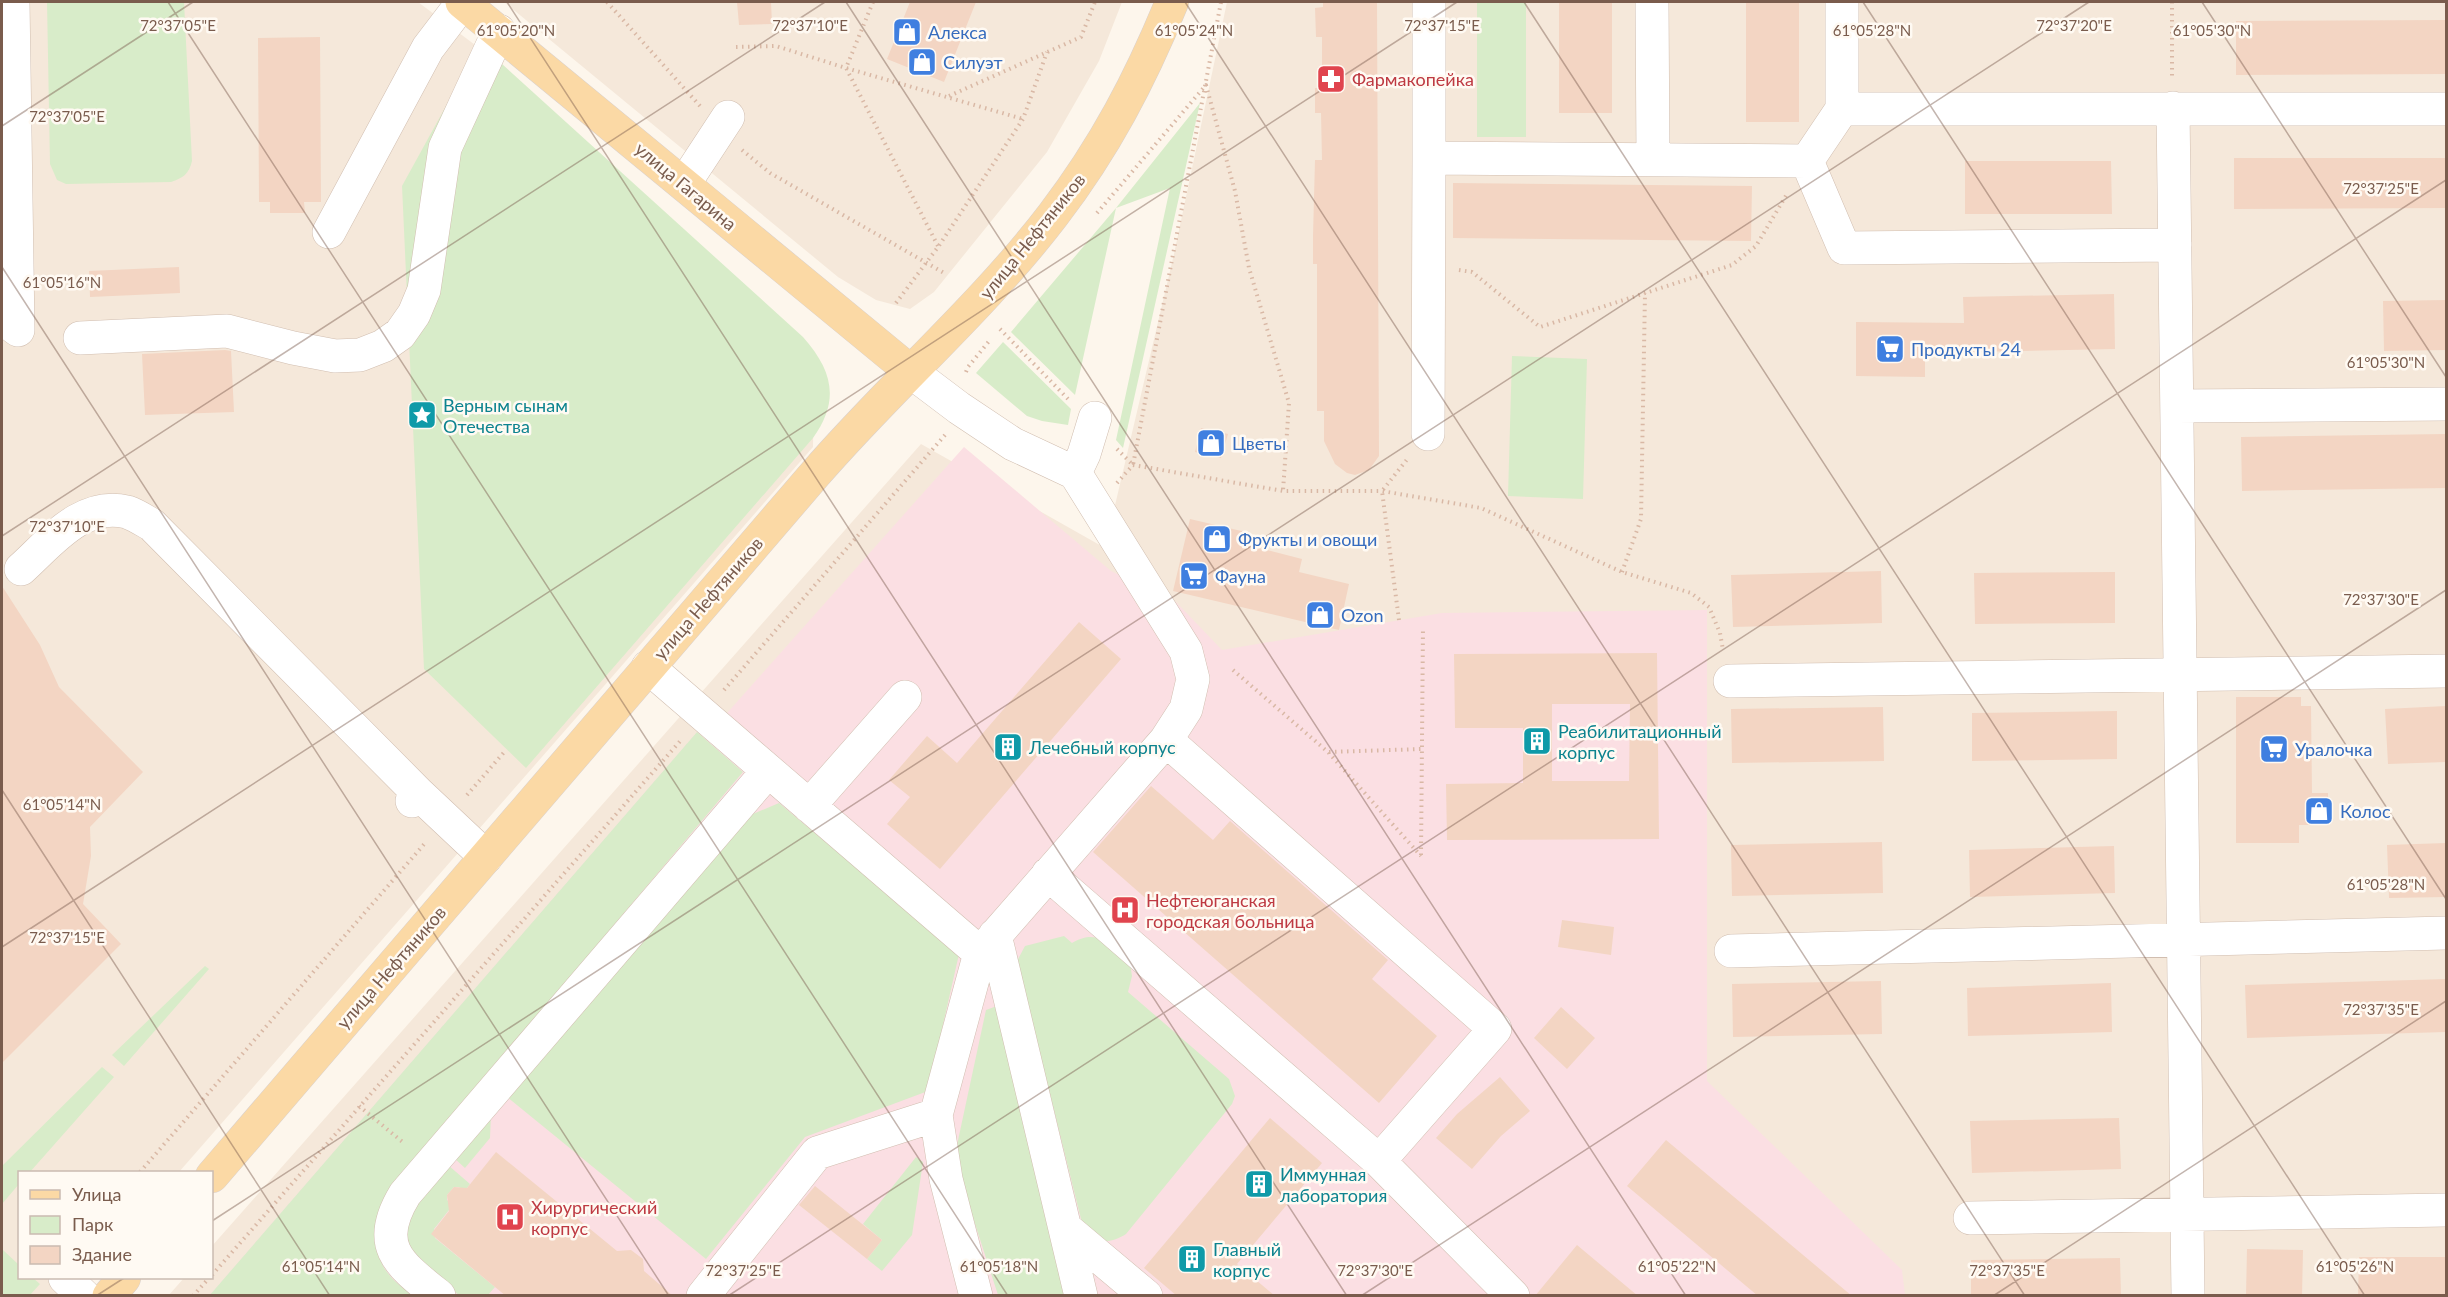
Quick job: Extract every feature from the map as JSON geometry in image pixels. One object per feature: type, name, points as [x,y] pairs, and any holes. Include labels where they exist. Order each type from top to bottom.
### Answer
[{"type":"main road","name":"улица Гагарина","points":[[463,2],[910,371]]},
{"type":"main road","name":"улица Нефтяников","points":[[213,1175],[845,439],[977,304],[1053,215],[1085,171],[1115,123],[1145,67],[1172,2]]},
{"type":"main road","points":[[109,1296],[123,1279]]},
{"type":"street","points":[[2,318],[18,330],[13,2]]},
{"type":"street","points":[[329,232],[428,48],[463,2]]},
{"type":"street","points":[[1428,434],[1430,2]]},
{"type":"street","points":[[1652,2],[1653,159]]},
{"type":"street","points":[[1807,161],[1842,109],[1842,2]]},
{"type":"street","points":[[80,338],[227,331],[335,356],[360,355],[383,346],[400,334],[414,314],[424,290],[445,148],[499,31]]},
{"type":"street","points":[[2173,108],[2188,1296]]},
{"type":"street","points":[[1842,109],[2446,109]]},
{"type":"street","points":[[684,184],[725,124]]},
{"type":"street","points":[[1430,158],[1807,161]]},
{"type":"street","points":[[1807,161],[1844,248],[2175,245]]},
{"type":"street","points":[[910,371],[1013,444],[1075,473],[1186,651],[1193,679],[1186,709],[1166,740],[988,944],[936,1115],[946,1179],[976,1296]]},
{"type":"street","points":[[2176,406],[2446,404]]},
{"type":"street","points":[[1075,473],[1095,422]]},
{"type":"street","points":[[21,569],[72,522],[99,511],[128,513],[153,525],[416,797],[446,819],[486,857]]},
{"type":"street","points":[[648,667],[809,806],[988,944],[1065,1228],[1081,1296]]},
{"type":"street","points":[[1730,681],[2446,671]]},
{"type":"street","points":[[809,806],[904,697]]},
{"type":"street","points":[[1166,740],[1495,1029],[1379,1161]]},
{"type":"street","points":[[439,1296],[404,1268],[393,1250],[390,1231],[394,1212],[405,1194],[768,771]]},
{"type":"street","points":[[1048,874],[1379,1161],[1513,1296]]},
{"type":"street","points":[[1731,951],[2446,933]]},
{"type":"street","points":[[703,1296],[817,1153],[936,1115]]},
{"type":"street","points":[[1970,1218],[2446,1210]]},
{"type":"street","points":[[1065,1228],[1146,1296]]},
{"type":"street","points":[[66,1279],[84,1296]]},
{"type":"path","points":[[608,2],[770,173],[946,274]]},
{"type":"path","points":[[873,2],[846,68],[938,247]]},
{"type":"path","points":[[949,96],[1081,37],[1095,2]]},
{"type":"path","points":[[1095,506],[1133,465],[1221,2]]},
{"type":"path","points":[[2172,2],[2173,108]]},
{"type":"path","points":[[736,47],[776,46],[1023,119]]},
{"type":"path","points":[[896,303],[938,247],[1023,119],[1047,52]]},
{"type":"path","points":[[1091,220],[1206,85]]},
{"type":"path","points":[[1206,85],[1235,191],[1248,268],[1289,403],[1283,491]]},
{"type":"path","points":[[1429,264],[1472,272],[1539,327],[1732,265],[1756,246],[1807,161]]},
{"type":"path","points":[[1622,572],[1641,519],[1646,293]]},
{"type":"path","points":[[213,1273],[703,715],[946,433],[968,367],[1007,320]]},
{"type":"path","points":[[1000,329],[1095,422],[1133,465],[1283,491],[1382,491],[1481,508],[1622,572],[1691,594],[1709,607],[1720,633],[1730,681]]},
{"type":"path","points":[[1399,620],[1382,491],[1428,434]]},
{"type":"path","points":[[1233,670],[1328,752],[1422,856],[1423,627]]},
{"type":"path","points":[[1328,752],[1422,749]]},
{"type":"path","points":[[142,1171],[506,750]]},
{"type":"path","points":[[359,1107],[430,1166]]},
{"type":"path","points":[[193,1296],[207,1279]]},
{"type":"shaded area","points":[[2,2],[418,2],[503,66],[814,381],[813,447],[180,1171],[18,1171],[18,1279],[86,1279],[72,1295],[2,1296]]},
{"type":"shaded area","points":[[504,2],[1122,2],[1099,61],[1047,152],[934,292],[910,309],[876,300],[838,277]]},
{"type":"shaded area","points":[[1227,2],[2446,2],[2446,1295],[168,1296],[183,1279],[213,1279],[213,1245],[921,444],[1105,548],[1174,254]]},
{"type":"shaded area","name":"Нефтеюганская городская больница","points":[[964,447],[1111,571],[1176,602],[1222,650],[1442,613],[1707,610],[1707,1081],[1902,1270],[1905,1295],[209,1296],[697,732],[704,739]]},
{"type":"green space","points":[[47,2],[184,2],[192,161],[185,175],[171,182],[66,184],[57,180],[50,164]]},
{"type":"green space","points":[[1477,2],[1526,2],[1526,137],[1477,137]]},
{"type":"green space","points":[[480,44],[803,337],[821,362],[829,386],[830,398],[822,424],[813,438],[526,768],[424,669],[402,186]]},
{"type":"green space","points":[[1200,103],[1123,448],[1116,440],[1170,188],[1116,208]]},
{"type":"green space","points":[[1116,208],[1075,395],[1011,332]]},
{"type":"green space","points":[[1003,342],[1071,409],[1068,425],[1027,416],[976,373]]},
{"type":"green space","points":[[1512,356],[1587,359],[1583,499],[1508,496]]},
{"type":"green space","points":[[697,732],[743,772],[386,1195],[377,1226],[377,1248],[384,1268],[393,1280],[414,1295],[209,1296]]},
{"type":"green space","points":[[779,803],[959,954],[928,1091],[805,1137],[706,1259],[506,1096],[741,819]]},
{"type":"green space","points":[[1064,936],[1072,943],[1090,937],[1097,938],[1117,950],[1130,963],[1132,976],[1128,992],[1229,1079],[1235,1096],[1232,1104],[1126,1234],[1111,1241],[1094,1237],[1081,1219],[1017,961],[1025,946]]},
{"type":"green space","points":[[205,966],[209,969],[124,1066],[112,1055]]},
{"type":"green space","points":[[997,1006],[1066,1295],[998,1295],[954,1159],[986,1010]]},
{"type":"green space","points":[[102,1067],[114,1077],[31,1171],[18,1171],[18,1185],[2,1204],[2,1166]]},
{"type":"green space","points":[[491,1114],[490,1138],[465,1168],[454,1158]]},
{"type":"green space","points":[[916,1157],[923,1162],[912,1235],[882,1271],[867,1259],[882,1240],[863,1224]]},
{"type":"green space","points":[[448,1165],[470,1184],[464,1192],[459,1187],[454,1187],[447,1195],[447,1200],[453,1205],[434,1229],[435,1238],[495,1287],[488,1295],[459,1295],[426,1271],[405,1239],[409,1212]]},
{"type":"green space","points":[[2,1249],[18,1264],[18,1279],[34,1279],[40,1284],[30,1295],[2,1295]]},
{"type":"building","points":[[737,2],[771,2],[772,24],[739,25]]},
{"type":"building","points":[[910,2],[976,2],[944,82],[887,59]]},
{"type":"building","points":[[1323,2],[1377,2],[1379,456],[1369,470],[1355,475],[1347,473],[1335,464],[1324,441],[1324,411],[1317,411],[1317,264],[1313,264],[1313,236],[1315,160],[1322,160],[1321,113],[1315,113],[1315,88],[1322,88],[1322,37],[1316,37],[1315,8],[1323,7]]},
{"type":"building","points":[[1559,2],[1612,2],[1612,113],[1559,113]]},
{"type":"building","points":[[1746,2],[1799,2],[1799,122],[1746,122]]},
{"type":"building","points":[[2446,20],[2446,74],[2236,75],[2236,21]]},
{"type":"building","points":[[320,37],[321,202],[304,202],[305,213],[270,213],[270,202],[259,202],[258,38]]},
{"type":"building","points":[[2234,158],[2446,158],[2446,208],[2234,209]]},
{"type":"building","points":[[1965,161],[2111,161],[2112,214],[1965,214]]},
{"type":"building","points":[[1453,183],[1752,186],[1751,241],[1453,238]]},
{"type":"building","points":[[179,267],[180,293],[90,297],[89,271]]},
{"type":"building","points":[[2114,294],[2115,349],[1925,353],[1925,377],[1856,376],[1856,322],[1964,323],[1963,297]]},
{"type":"building","points":[[2446,300],[2446,350],[2384,351],[2383,301]]},
{"type":"building","points":[[231,351],[234,412],[145,415],[142,354]]},
{"type":"building","name":"Цветы","points":[[1201,428],[1228,434],[1221,458],[1195,452]]},
{"type":"building","points":[[2446,434],[2446,488],[2242,491],[2241,437]]},
{"type":"building","points":[[1190,519],[1250,533],[1247,545],[1302,559],[1299,572],[1349,584],[1339,630],[1173,591]]},
{"type":"building","points":[[1881,571],[1882,623],[1733,627],[1731,575]]},
{"type":"building","points":[[2115,572],[2115,623],[1975,624],[1974,573]]},
{"type":"building","points":[[2,586],[40,645],[59,687],[143,772],[90,827],[91,856],[83,904],[121,944],[2,1063]]},
{"type":"building","name":"Лечебный корпус","points":[[1079,622],[1121,659],[940,869],[887,824],[910,797],[889,780],[927,736],[957,763]]},
{"type":"building","name":"Реабилитационный корпус","points":[[1657,653],[1659,839],[1447,840],[1446,784],[1523,783],[1523,728],[1455,728],[1454,654]],"holes":[[[1552,704],[1630,704],[1629,781],[1552,781]]]},
{"type":"building","name":"Уралочка","points":[[2236,697],[2301,697],[2301,706],[2311,706],[2312,793],[2328,793],[2328,825],[2299,825],[2299,843],[2236,843]]},
{"type":"building","points":[[2446,706],[2446,762],[2388,764],[2385,709]]},
{"type":"building","points":[[1883,707],[1884,761],[1732,763],[1731,709]]},
{"type":"building","points":[[2117,711],[2117,759],[1972,761],[1972,713]]},
{"type":"building","points":[[1151,786],[1213,840],[1230,821],[1388,960],[1372,979],[1437,1036],[1379,1103],[1093,852]]},
{"type":"building","points":[[1882,842],[1883,893],[1732,896],[1731,845]]},
{"type":"building","points":[[2446,843],[2446,897],[2389,898],[2387,845]]},
{"type":"building","points":[[2114,846],[2115,893],[1970,897],[1969,850]]},
{"type":"building","points":[[1562,920],[1614,927],[1611,955],[1558,947]]},
{"type":"building","points":[[2446,979],[2446,1032],[2247,1038],[2245,985]]},
{"type":"building","points":[[1881,981],[1882,1034],[1733,1037],[1732,984]]},
{"type":"building","points":[[2111,983],[2112,1032],[1968,1036],[1967,988]]},
{"type":"building","points":[[1561,1007],[1595,1038],[1567,1069],[1534,1038]]},
{"type":"building","points":[[1500,1077],[1530,1111],[1501,1136],[1472,1169],[1436,1138],[1457,1114]]},
{"type":"building","points":[[1270,1118],[1322,1163],[1237,1264],[1275,1296],[1177,1296],[1144,1268]]},
{"type":"building","points":[[2119,1118],[2121,1169],[1972,1173],[1970,1121]]},
{"type":"building","points":[[1666,1140],[1852,1296],[1758,1296],[1627,1186]]},
{"type":"building","name":"Хирургический корпус","points":[[496,1152],[617,1251],[631,1250],[643,1259],[644,1271],[673,1296],[506,1296],[431,1234],[449,1211],[447,1195],[454,1187],[467,1188]]},
{"type":"building","points":[[815,1186],[882,1240],[867,1259],[799,1205]]},
{"type":"building","points":[[1577,1245],[1638,1296],[1535,1296]]},
{"type":"building","points":[[2247,1249],[2303,1250],[2302,1296],[2246,1296]]},
{"type":"building","points":[[2359,1257],[2446,1257],[2446,1296],[2358,1296]]},
{"type":"building","points":[[2120,1258],[2121,1296],[1971,1296],[1971,1260]]},
{"type":"place","name":"Алекса","points":[[907,32]]},
{"type":"place","name":"Силуэт","points":[[922,62]]},
{"type":"place","name":"Фармакопейка","points":[[1331,79]]},
{"type":"place","name":"Продукты 24","points":[[1890,349]]},
{"type":"place","name":"Верным сынам Отечества","points":[[422,415]]},
{"type":"place","name":"Цветы","points":[[1211,443]]},
{"type":"place","name":"Фрукты и овощи","points":[[1217,539]]},
{"type":"place","name":"Фауна","points":[[1194,576]]},
{"type":"place","name":"Ozon","points":[[1320,615]]},
{"type":"place","name":"Реабилитационный корпус","points":[[1537,741]]},
{"type":"place","name":"Лечебный корпус","points":[[1008,747]]},
{"type":"place","name":"Уралочка","points":[[2274,749]]},
{"type":"place","name":"Колос","points":[[2319,811]]},
{"type":"place","name":"Нефтеюганская городская больница","points":[[1125,910]]},
{"type":"place","name":"Иммунная лаборатория","points":[[1259,1184]]},
{"type":"place","name":"Хирургический корпус","points":[[510,1217]]},
{"type":"place","name":"Главный корпус","points":[[1192,1259]]}]
